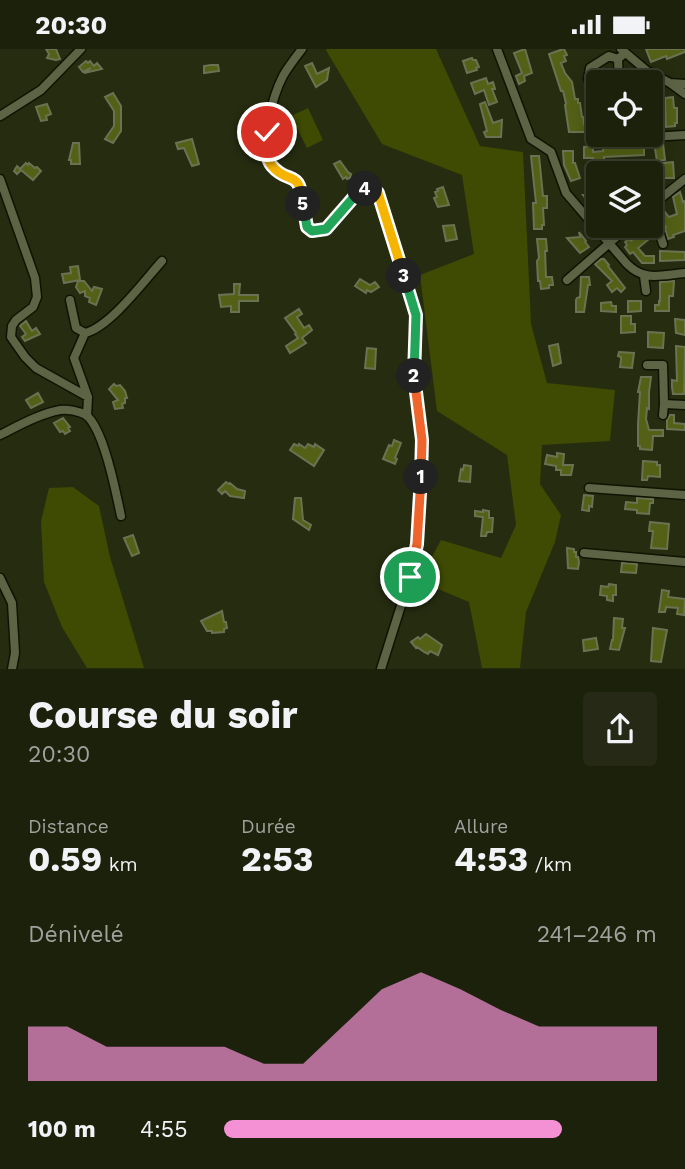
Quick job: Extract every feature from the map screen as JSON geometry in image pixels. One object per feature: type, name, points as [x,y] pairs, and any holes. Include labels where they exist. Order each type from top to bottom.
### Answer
[{"type":"street","points":[[0,115],[41,90],[81,49]]},
{"type":"street","points":[[302,49],[282,77],[267,124],[270,165],[295,179],[301,189],[307,227],[312,231],[326,229],[360,190],[372,188],[378,193],[416,315],[414,383],[422,440],[417,544],[410,577],[381,669]]},
{"type":"street","points":[[497,49],[531,139],[551,152],[566,193],[632,268],[644,276],[685,273]]},
{"type":"street","points":[[590,70],[615,53],[685,94]]},
{"type":"street","points":[[670,83],[685,84]]},
{"type":"street","points":[[663,136],[685,135]]},
{"type":"street","points":[[0,179],[35,278],[37,297],[33,307],[12,326],[11,337],[25,358],[36,368],[88,397]]},
{"type":"street","points":[[663,197],[685,179]]},
{"type":"street","points":[[567,280],[616,238]]},
{"type":"street","points":[[662,238],[663,244]]},
{"type":"street","points":[[70,300],[76,328],[85,333],[94,331],[105,323],[162,261]]},
{"type":"street","points":[[644,276],[646,291]]},
{"type":"street","points":[[85,333],[74,358],[88,397],[86,416]]},
{"type":"street","points":[[647,365],[663,365],[663,415]]},
{"type":"street","points":[[664,404],[685,405]]},
{"type":"street","points":[[0,435],[62,409],[78,411],[86,416],[99,434],[121,516]]},
{"type":"street","points":[[589,488],[685,495]]},
{"type":"street","points":[[584,553],[685,562]]},
{"type":"street","points":[[0,578],[12,603],[15,653],[12,669]]},
{"type":"green space","points":[[326,49],[436,49],[480,146],[523,152],[531,324],[547,383],[615,390],[610,441],[542,445],[540,484],[561,515],[555,542],[526,612],[520,668],[482,668],[469,602],[419,581],[441,540],[501,558],[516,525],[507,455],[437,411],[420,275],[474,254],[462,175],[382,144]]},
{"type":"green space","points":[[308,108],[323,140],[307,148],[291,116]]},
{"type":"green space","points":[[73,487],[99,506],[110,557],[144,668],[87,668],[62,627],[44,582],[41,521],[49,488]]},
{"type":"building","points":[[46,49],[56,49],[60,59],[47,58],[49,54]]},
{"type":"building","points":[[525,49],[532,73],[524,76],[525,81],[519,84],[516,76],[522,73],[514,53]]},
{"type":"building","points":[[564,49],[567,55],[564,56],[566,61],[561,63],[572,82],[575,99],[580,103],[586,132],[569,132],[563,91],[549,54]]},
{"type":"building","points":[[646,49],[685,49],[685,52],[651,62]]},
{"type":"building","points":[[472,58],[479,67],[467,73],[463,61]]},
{"type":"building","points":[[90,61],[94,66],[97,63],[102,69],[84,73],[91,68],[83,72],[79,67]]},
{"type":"building","points":[[312,63],[317,74],[329,68],[327,80],[316,87],[305,66]]},
{"type":"building","points":[[218,65],[219,71],[204,73],[204,66]]},
{"type":"building","points":[[486,78],[488,84],[493,82],[495,89],[492,89],[497,102],[489,105],[484,90],[475,94],[471,83]]},
{"type":"building","points":[[113,93],[121,106],[121,131],[113,143],[105,139],[114,126],[114,111],[105,97]]},
{"type":"building","points":[[673,97],[674,108],[677,108],[677,123],[675,126],[666,127],[665,98]]},
{"type":"building","points":[[485,102],[493,123],[502,120],[501,137],[486,137],[480,104]]},
{"type":"building","points":[[47,104],[51,114],[46,116],[47,120],[41,121],[36,107]]},
{"type":"building","points":[[192,139],[199,164],[192,166],[184,148],[178,149],[176,143]]},
{"type":"building","points":[[73,143],[79,143],[80,164],[71,164],[69,160]]},
{"type":"building","points":[[663,143],[665,160],[657,161],[655,147],[663,147]]},
{"type":"building","points":[[584,147],[593,147],[593,152],[603,151],[603,147],[644,147],[644,155],[604,157],[604,161],[593,161],[593,158],[584,158]]},
{"type":"building","points":[[563,151],[573,151],[573,163],[580,178],[571,181],[564,165]]},
{"type":"building","points":[[531,156],[539,156],[543,196],[547,196],[547,208],[543,208],[542,229],[534,229],[533,203],[536,203]]},
{"type":"building","points":[[340,161],[351,174],[350,178],[343,179],[334,164]]},
{"type":"building","points":[[673,162],[674,178],[664,178],[663,163]]},
{"type":"building","points":[[26,163],[41,171],[33,180],[21,170],[17,174],[14,171],[17,166],[20,169]]},
{"type":"building","points":[[443,187],[449,205],[438,207],[434,198],[437,197],[435,192]]},
{"type":"building","points":[[680,192],[683,202],[685,201],[685,231],[668,239],[663,224],[663,210],[669,217],[677,214],[673,197]]},
{"type":"building","points":[[454,225],[457,239],[446,241],[443,226]]},
{"type":"building","points":[[579,232],[589,247],[580,253],[567,238],[580,237]]},
{"type":"building","points":[[634,238],[648,238],[638,248],[645,256],[654,256],[654,263],[642,263],[633,252],[630,254],[625,242],[629,239],[631,241]]},
{"type":"building","points":[[537,239],[546,239],[546,277],[552,277],[553,285],[549,285],[549,288],[541,289],[538,281]]},
{"type":"building","points":[[660,251],[685,252],[685,260],[660,261]]},
{"type":"building","points":[[601,259],[609,265],[625,288],[621,292],[617,288],[612,292],[607,285],[612,281],[595,264]]},
{"type":"building","points":[[78,266],[80,280],[64,283],[62,274],[71,273],[70,267]]},
{"type":"building","points":[[581,277],[589,277],[590,285],[584,312],[576,312],[576,300],[580,297]]},
{"type":"building","points":[[360,279],[370,285],[375,282],[379,287],[371,292],[367,290],[366,293],[355,286]]},
{"type":"building","points":[[78,281],[84,281],[92,291],[94,287],[102,289],[96,305],[89,302],[90,298],[85,296],[85,291],[80,293],[76,287]]},
{"type":"building","points":[[674,281],[673,296],[669,296],[669,311],[655,311],[655,305],[659,305],[660,301],[660,282]]},
{"type":"building","points":[[234,284],[240,284],[239,295],[258,295],[258,301],[239,301],[239,312],[231,312],[231,306],[221,307],[219,295],[234,294]]},
{"type":"building","points":[[628,301],[641,301],[641,311],[628,312]]},
{"type":"building","points":[[611,302],[612,306],[616,306],[616,312],[601,311],[601,303]]},
{"type":"building","points":[[299,309],[302,314],[297,317],[304,328],[309,325],[312,330],[302,338],[306,343],[290,353],[286,346],[298,338],[285,318]]},
{"type":"building","points":[[621,316],[631,316],[635,332],[621,333]]},
{"type":"building","points":[[675,319],[685,320],[685,335],[676,333]]},
{"type":"building","points":[[26,321],[32,331],[36,328],[40,334],[25,341],[22,337],[26,334],[20,326]]},
{"type":"building","points":[[648,332],[664,333],[663,348],[648,347]]},
{"type":"building","points":[[558,344],[561,363],[553,366],[549,346]]},
{"type":"building","points":[[676,346],[685,347],[684,394],[673,394],[672,380],[677,381]]},
{"type":"building","points":[[367,348],[376,349],[375,369],[365,368]]},
{"type":"building","points":[[619,352],[634,353],[632,368],[620,367]]},
{"type":"building","points":[[641,377],[651,377],[646,419],[649,430],[663,430],[663,436],[653,436],[652,450],[640,449],[638,446],[638,392]]},
{"type":"building","points":[[114,384],[120,385],[125,391],[127,398],[122,404],[123,408],[115,409],[113,402],[118,400],[109,389]]},
{"type":"building","points":[[38,393],[43,402],[31,408],[26,400]]},
{"type":"building","points":[[670,415],[674,415],[674,423],[685,424],[685,430],[667,429]]},
{"type":"building","points":[[63,418],[70,427],[70,431],[65,434],[60,432],[54,423]]},
{"type":"building","points":[[394,440],[401,443],[395,464],[383,459]]},
{"type":"building","points":[[294,444],[305,448],[308,444],[314,447],[315,444],[324,450],[314,466],[290,450]]},
{"type":"building","points":[[557,453],[564,454],[563,465],[573,465],[571,475],[561,475],[561,470],[556,470],[556,466],[545,464],[547,455],[557,457]]},
{"type":"building","points":[[643,461],[657,462],[657,465],[660,465],[660,477],[648,476],[647,480],[642,480]]},
{"type":"building","points":[[464,465],[471,466],[470,482],[459,481]]},
{"type":"building","points":[[226,482],[245,491],[244,498],[230,496],[225,491],[222,494],[218,490]]},
{"type":"building","points":[[584,495],[593,496],[589,511],[582,510]]},
{"type":"building","points":[[295,498],[301,498],[303,520],[311,525],[309,530],[293,519]]},
{"type":"building","points":[[637,498],[653,499],[649,514],[625,509],[626,502],[637,503]]},
{"type":"building","points":[[475,511],[489,511],[489,518],[493,518],[492,532],[487,532],[486,536],[481,536],[483,517],[475,516]]},
{"type":"building","points":[[650,522],[669,524],[667,549],[651,548],[653,531],[649,531]]},
{"type":"building","points":[[133,535],[139,553],[132,556],[124,538]]},
{"type":"building","points":[[567,548],[576,552],[578,569],[568,568]]},
{"type":"building","points":[[622,563],[637,564],[636,573],[621,572]]},
{"type":"building","points":[[609,584],[616,585],[613,601],[600,595],[601,586],[608,587]]},
{"type":"building","points":[[662,590],[669,591],[668,597],[685,599],[684,615],[677,614],[678,608],[666,607],[665,612],[659,612]]},
{"type":"building","points":[[222,611],[227,628],[224,632],[207,631],[201,621]]},
{"type":"building","points":[[614,618],[623,619],[622,628],[625,628],[619,650],[610,649]]},
{"type":"building","points":[[653,628],[667,630],[661,662],[651,661]]},
{"type":"building","points":[[426,634],[442,645],[438,655],[430,651],[428,654],[411,642]]},
{"type":"building","points":[[596,638],[598,649],[584,651],[583,640]]},
{"type":"route","points":[[267,132],[270,165],[295,179],[301,189],[307,227],[312,231],[326,229],[360,190],[372,188],[378,193],[416,315],[414,383],[422,440],[417,544],[410,577]]}]
